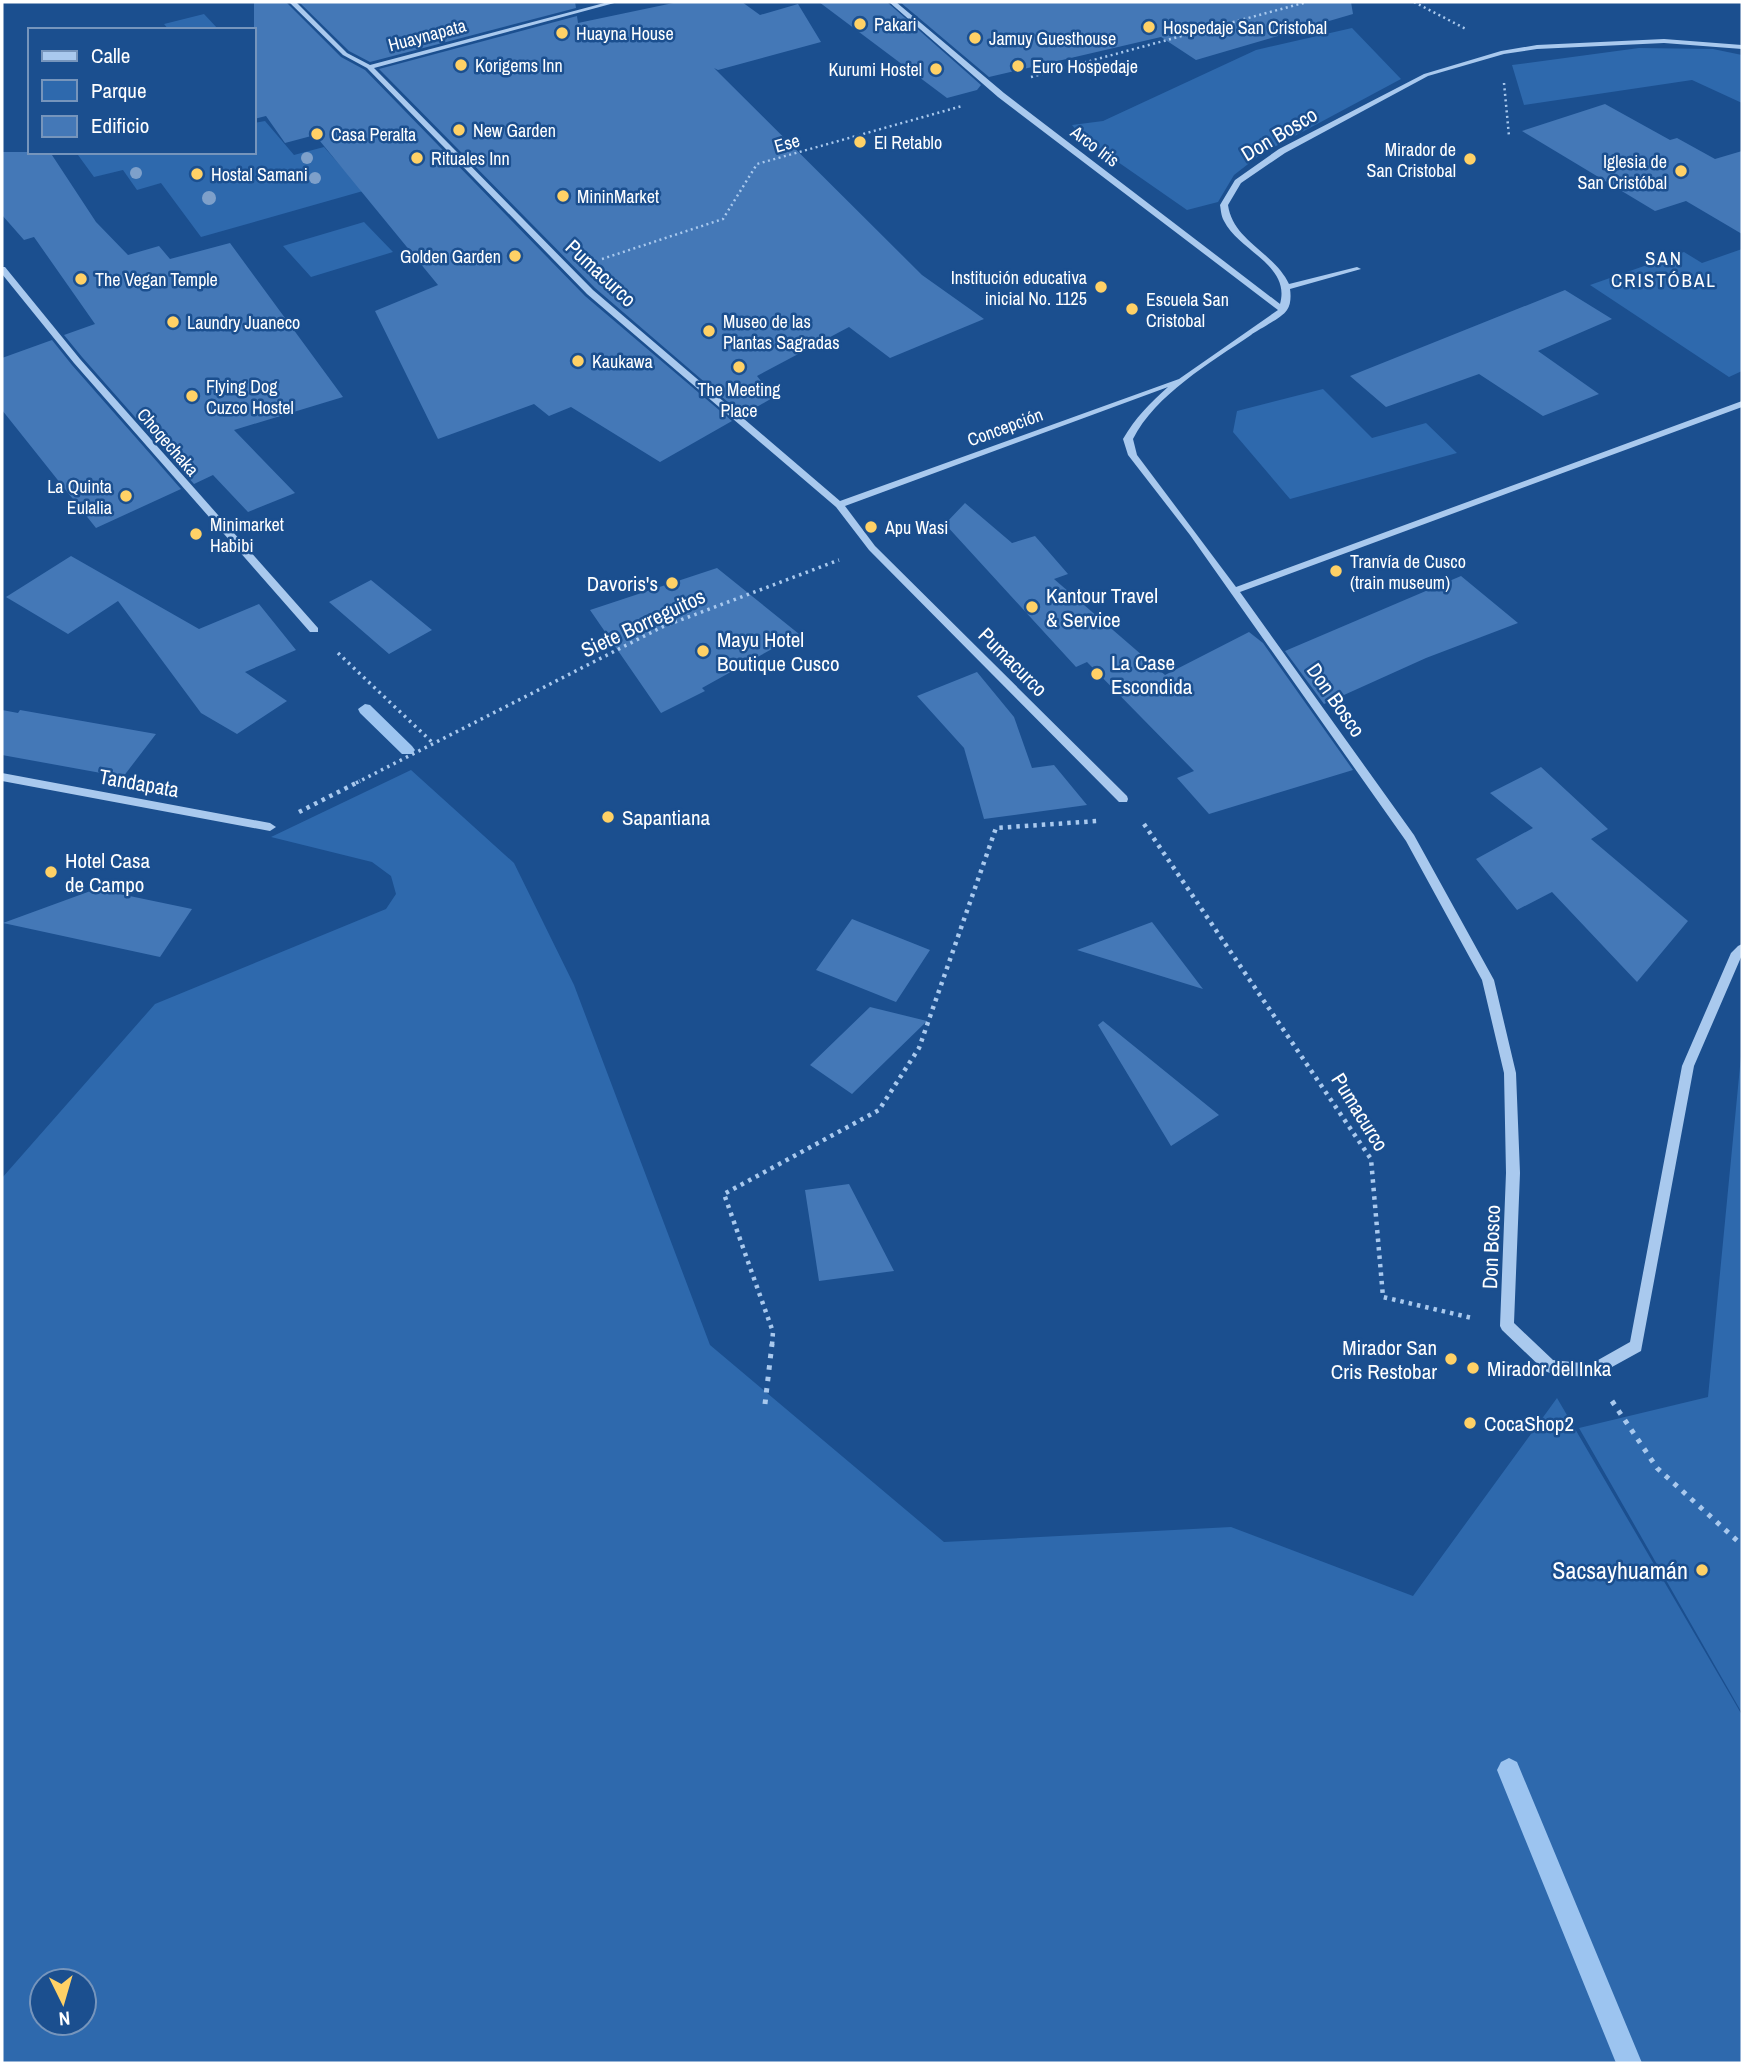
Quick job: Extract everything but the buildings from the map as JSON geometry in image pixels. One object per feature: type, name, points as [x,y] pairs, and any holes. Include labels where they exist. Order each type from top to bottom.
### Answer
[{"type":"street","name":"Pumacurco","points":[[292,2],[345,54],[369,67],[590,292],[839,505],[872,548],[1123,799]]},
{"type":"street","name":"Huaynapata","points":[[369,67],[615,2]]},
{"type":"street","name":"Arco Iris","points":[[892,2],[1001,95],[1283,310]]},
{"type":"street","name":"Don Bosco","points":[[1288,287],[1271,264],[1228,222],[1224,205],[1238,182],[1282,151],[1426,75],[1503,52],[1593,42],[1664,41],[1742,47]]},
{"type":"street","name":"Choqechaka","points":[[2,270],[86,372],[314,631]]},
{"type":"street","points":[[1283,310],[1288,299],[1288,287]]},
{"type":"street","name":"Don Bosco","points":[[1283,310],[1181,379],[1134,427],[1128,439],[1133,455],[1234,591],[1410,838],[1488,979],[1510,1073],[1513,1173],[1507,1326]]},
{"type":"street","name":"Concepción","points":[[839,505],[1181,379]]},
{"type":"street","points":[[1234,591],[1742,404]]},
{"type":"street","name":"Tandapata","points":[[2,777],[270,827]]},
{"type":"street","points":[[1507,1326],[1550,1366],[1592,1371],[1636,1346],[1688,1066],[1737,953],[1742,949]]},
{"type":"lane","points":[[1288,287],[1357,269]]},
{"type":"path","points":[[994,88],[1307,2]]},
{"type":"path","points":[[1414,2],[1503,52]]},
{"type":"path","points":[[1504,77],[1508,136]]},
{"type":"path","name":"Ese","points":[[568,270],[723,219],[757,164],[1001,95]]},
{"type":"path","name":"Siete Borreguitos","points":[[270,827],[662,627],[872,548]]},
{"type":"path","points":[[314,631],[435,744]]},
{"type":"path","name":"Pumacurco","points":[[1123,799],[1147,829],[1371,1159],[1383,1297],[1507,1326]]},
{"type":"path","points":[[765,1404],[773,1332],[724,1194],[879,1110],[919,1048],[996,828],[1100,821]]},
{"type":"path","points":[[1592,1371],[1657,1468],[1742,1545]]},
{"type":"green space","points":[[204,14],[217,28],[167,28],[164,24]]},
{"type":"green space","points":[[1352,28],[1401,79],[1261,154],[1234,175],[1218,202],[1187,210],[1082,137],[1072,125],[1103,121],[1256,50]]},
{"type":"green space","points":[[1639,48],[1713,49],[1742,55],[1742,103],[1692,80],[1524,105],[1512,65]]},
{"type":"green space","points":[[265,121],[294,155],[324,147],[363,191],[201,237],[161,183],[137,190],[123,170],[94,177],[78,155],[256,154],[256,123]]},
{"type":"green space","points":[[364,222],[393,252],[311,277],[283,246]]},
{"type":"green space","points":[[1742,249],[1742,371],[1729,377],[1590,285],[1684,252],[1702,263]]},
{"type":"green space","points":[[1323,389],[1372,438],[1426,423],[1457,453],[1290,499],[1233,432],[1237,411]]},
{"type":"green space","points":[[411,770],[514,863],[574,985],[710,1345],[944,1542],[1231,1527],[1413,1596],[1557,1398],[1742,1715],[1742,2063],[2,2063],[2,1178],[155,1004],[386,909],[396,894],[391,876],[372,862],[271,837]]},
{"type":"green space","name":"Sacsayhuamán","points":[[1742,1046],[1742,1713],[1579,1428],[1708,1397]]},
{"type":"waterway","points":[[365,709],[407,750]]},
{"type":"waterway","points":[[1509,1770],[1629,2063]]},
{"type":"place","name":"Pakari","points":[[860,24]]},
{"type":"place","name":"Hospedaje San Cristobal","points":[[1149,27]]},
{"type":"place","name":"Huayna House","points":[[562,33]]},
{"type":"place","name":"Jamuy Guesthouse","points":[[975,38]]},
{"type":"place","name":"Korigems Inn","points":[[461,65]]},
{"type":"place","name":"Euro Hospedaje","points":[[1018,66]]},
{"type":"place","name":"Kurumi Hostel","points":[[936,69]]},
{"type":"place","name":"New Garden","points":[[459,130]]},
{"type":"place","name":"Casa Peralta","points":[[317,134]]},
{"type":"place","name":"El Retablo","points":[[860,142]]},
{"type":"place","name":"Rituales Inn","points":[[417,158]]},
{"type":"place","name":"Mirador de San Cristobal","points":[[1470,159]]},
{"type":"place","name":"Iglesia de San Cristóbal","points":[[1681,171]]},
{"type":"place","name":"Hostal Samani","points":[[197,174]]},
{"type":"place","name":"MininMarket","points":[[563,196]]},
{"type":"place","name":"Golden Garden","points":[[515,256]]},
{"type":"place","name":"The Vegan Temple","points":[[81,279]]},
{"type":"place","name":"Institución educativa inicial No. 1125","points":[[1101,287]]},
{"type":"place","name":"Escuela San Cristobal","points":[[1132,309]]},
{"type":"place","name":"Laundry Juaneco","points":[[173,322]]},
{"type":"place","name":"Museo de las Plantas Sagradas","points":[[709,331]]},
{"type":"place","name":"Kaukawa","points":[[578,361]]},
{"type":"place","name":"The Meeting Place","points":[[739,367]]},
{"type":"place","name":"Flying Dog Cuzco Hostel","points":[[192,396]]},
{"type":"place","name":"La Quinta Eulalia","points":[[126,496]]},
{"type":"place","name":"Apu Wasi","points":[[871,527]]},
{"type":"place","name":"Minimarket Habibi","points":[[196,534]]},
{"type":"place","name":"Tranvía de Cusco (train museum)","points":[[1336,571]]},
{"type":"place","name":"Davoris's","points":[[672,583]]},
{"type":"place","name":"Kantour Travel & Service","points":[[1032,607]]},
{"type":"place","name":"Mayu Hotel Boutique Cusco","points":[[703,651]]},
{"type":"place","name":"La Case Escondida","points":[[1097,674]]},
{"type":"place","name":"Sapantiana","points":[[608,817]]},
{"type":"place","name":"Hotel Casa de Campo","points":[[51,872]]},
{"type":"place","name":"Mirador San Cris Restobar","points":[[1451,1359]]},
{"type":"place","name":"Mirador del Inka","points":[[1473,1368]]},
{"type":"place","name":"CocaShop2","points":[[1470,1423]]},
{"type":"place","name":"Sacsayhuamán","points":[[1702,1570]]},
{"type":"district","name":"SAN CRISTÓBAL","points":[[1664,269]]}]
